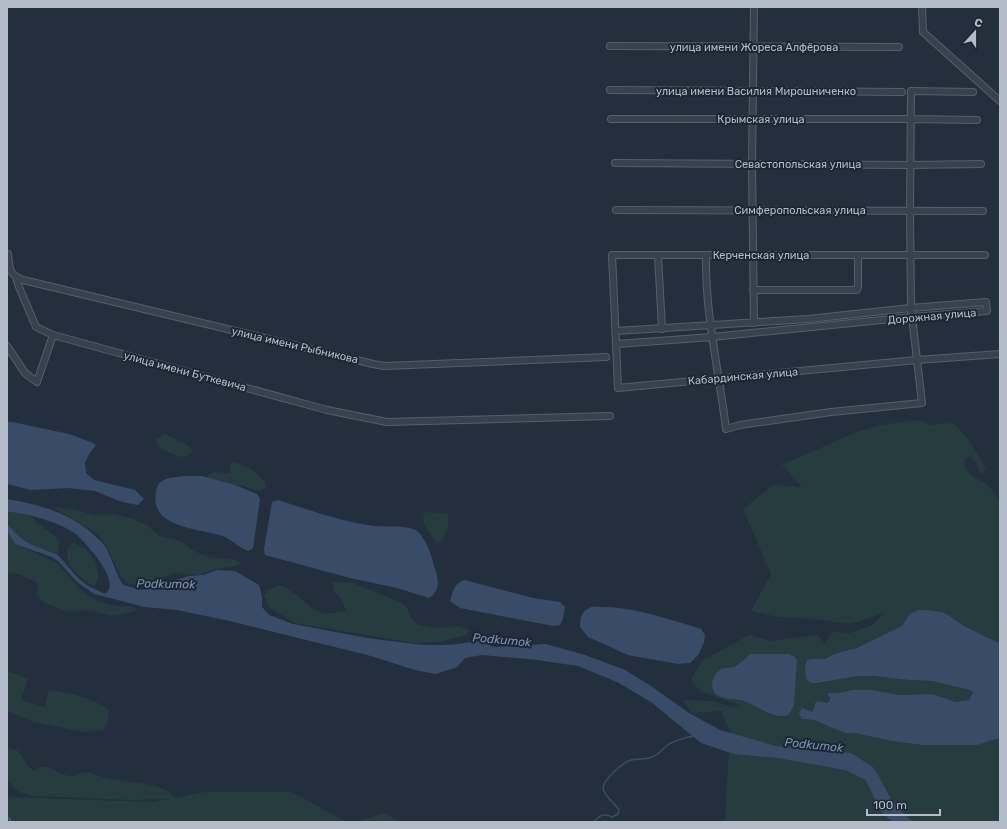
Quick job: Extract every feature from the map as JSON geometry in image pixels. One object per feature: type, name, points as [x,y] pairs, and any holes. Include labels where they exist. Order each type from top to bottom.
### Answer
[{"type":"street","points":[[754,7],[752,164],[754,323]]},
{"type":"street","points":[[922,7],[923,32],[1000,101]]},
{"type":"street","name":"улица имени Жореса Алфёрова","points":[[610,46],[899,46]]},
{"type":"street","name":"улица имени Василия Мирошниченко","points":[[610,90],[902,92]]},
{"type":"street","points":[[706,255],[706,278],[710,325],[726,428],[831,412],[922,403],[912,317],[910,255],[912,92],[973,92]]},
{"type":"street","name":"Крымская улица","points":[[611,119],[977,120]]},
{"type":"street","name":"Севастопольская улица","points":[[615,163],[981,164]]},
{"type":"street","name":"Симферопольская улица","points":[[616,210],[983,211]]},
{"type":"street","points":[[8,254],[11,273],[16,277]]},
{"type":"street","name":"Керченская улица","points":[[612,255],[985,255]]},
{"type":"street","name":"Кабардинская улица","points":[[612,255],[618,388],[917,360],[1000,354]]},
{"type":"street","points":[[658,255],[662,329]]},
{"type":"street","points":[[753,290],[857,290],[858,255]]},
{"type":"street","name":"улица имени Буткевича","points":[[16,277],[36,328],[53,335],[327,410],[387,422],[610,416]]},
{"type":"street","name":"улица имени Рыбникова","points":[[16,277],[87,296],[384,366],[606,357]]},
{"type":"street","name":"Дорожная улица","points":[[616,331],[808,319],[986,302],[987,311],[712,337],[616,344]]},
{"type":"street","points":[[7,346],[25,374],[38,382],[53,335]]},
{"type":"green space","points":[[919,420],[929,425],[953,423],[969,440],[986,469],[982,474],[978,470],[976,462],[970,456],[965,460],[965,469],[973,477],[988,485],[1000,501],[1000,643],[979,635],[952,617],[939,611],[929,610],[910,614],[903,626],[857,648],[834,654],[825,659],[810,659],[805,666],[811,683],[824,683],[857,676],[932,681],[970,690],[973,692],[969,700],[956,702],[932,694],[899,695],[872,690],[852,690],[839,693],[829,693],[830,701],[827,703],[818,701],[815,703],[814,709],[805,720],[814,720],[845,733],[854,733],[892,741],[924,745],[977,745],[1000,738],[1000,822],[725,822],[730,731],[721,711],[691,713],[683,700],[711,701],[734,707],[739,705],[700,691],[691,679],[703,660],[749,635],[771,641],[817,635],[825,644],[832,632],[850,633],[873,625],[884,613],[851,624],[815,619],[777,617],[751,611],[771,574],[743,509],[773,485],[802,487],[782,465],[854,433],[880,425]],"holes":[[[750,654],[789,654],[797,660],[794,705],[789,715],[786,716],[744,701],[716,695],[714,678],[720,670],[735,667]]]},
{"type":"green space","points":[[165,434],[189,446],[192,452],[187,456],[181,457],[159,447],[156,442],[157,439]]},
{"type":"green space","points":[[233,462],[243,465],[256,473],[266,484],[265,488],[259,491],[243,486],[230,485],[208,478],[208,475],[214,472],[228,473],[230,470],[230,464]]},
{"type":"green space","points":[[56,507],[77,510],[93,515],[112,514],[131,518],[146,525],[160,536],[180,541],[194,551],[211,558],[236,560],[241,564],[232,567],[215,569],[199,575],[175,573],[145,584],[134,585],[128,583],[121,577],[105,543],[95,532],[58,510]]},
{"type":"green space","points":[[7,512],[32,517],[56,537],[59,543],[58,555],[30,544],[22,539],[7,524]]},
{"type":"green space","points":[[424,513],[446,513],[448,515],[447,530],[439,543],[436,542],[423,521]]},
{"type":"green space","points":[[7,530],[16,544],[57,563],[88,596],[106,604],[132,606],[137,610],[110,616],[91,610],[67,611],[45,603],[37,594],[38,584],[36,582],[18,574],[11,573],[7,576]]},
{"type":"green space","points":[[74,543],[86,549],[95,561],[98,580],[94,586],[80,577],[70,564],[67,550]]},
{"type":"green space","points":[[333,582],[353,583],[400,602],[406,606],[412,619],[417,624],[436,628],[457,626],[470,630],[466,635],[441,642],[414,643],[295,623],[270,608],[264,596],[267,591],[279,585],[291,591],[318,611],[324,613],[335,613],[346,611],[341,599],[333,590]]},
{"type":"green space","points":[[7,671],[28,679],[21,700],[45,707],[49,690],[89,699],[104,706],[109,711],[107,725],[103,730],[85,732],[34,722],[7,711]]},
{"type":"green space","points":[[7,747],[17,750],[29,767],[34,771],[44,767],[67,776],[74,776],[87,772],[118,781],[153,785],[169,792],[175,798],[205,792],[292,792],[347,822],[7,822],[7,796],[153,802],[168,799],[132,800],[33,796],[19,792],[7,780]]},
{"type":"green space","points":[[385,813],[399,822],[353,822]]},
{"type":"water","points":[[7,422],[69,434],[93,443],[96,445],[89,454],[85,463],[86,473],[94,480],[135,490],[144,499],[138,505],[122,502],[95,491],[68,488],[31,490],[7,484]]},
{"type":"water","points":[[184,476],[202,476],[235,485],[257,494],[260,499],[253,548],[249,551],[225,537],[180,525],[169,521],[161,514],[156,504],[156,492],[159,483],[166,479]]},
{"type":"water","name":"Podkumok","points":[[7,499],[55,511],[87,529],[105,546],[123,585],[142,590],[189,576],[204,575],[217,570],[235,571],[259,585],[262,597],[262,607],[269,615],[293,624],[367,638],[423,645],[449,645],[480,641],[494,647],[546,644],[585,655],[625,670],[651,686],[689,713],[720,730],[776,746],[851,753],[874,768],[891,799],[909,819],[915,822],[892,822],[879,809],[866,780],[845,770],[778,758],[734,754],[701,743],[651,702],[617,682],[578,666],[537,660],[482,655],[465,658],[457,667],[436,674],[415,670],[371,656],[230,621],[177,610],[145,607],[94,594],[77,582],[59,562],[52,557],[15,544],[7,530],[7,524],[22,539],[30,544],[58,555],[78,578],[88,586],[105,594],[109,588],[109,581],[106,572],[95,554],[88,546],[77,535],[50,521],[7,512]]},
{"type":"water","points":[[278,500],[350,522],[375,526],[403,527],[417,531],[427,545],[436,572],[438,583],[435,593],[429,598],[397,588],[350,578],[265,555],[264,549],[272,502]]},
{"type":"water","points":[[464,580],[533,598],[560,602],[565,607],[563,619],[560,625],[553,626],[460,608],[450,601],[456,586]]},
{"type":"water","points":[[591,607],[633,610],[701,629],[705,635],[704,642],[699,654],[690,663],[678,664],[628,655],[588,637],[580,627],[582,615]]},
{"type":"water","points":[[918,610],[944,613],[972,630],[1000,643],[1000,738],[977,745],[923,745],[892,741],[854,733],[845,733],[814,720],[802,719],[799,713],[802,708],[812,712],[815,703],[818,701],[827,703],[830,701],[828,695],[829,693],[839,693],[852,690],[872,690],[899,695],[932,694],[956,702],[969,700],[973,692],[970,690],[932,681],[873,676],[857,676],[818,683],[811,683],[806,679],[805,666],[807,661],[810,659],[825,659],[834,654],[857,648],[902,626],[910,614]]},
{"type":"water","points":[[750,654],[789,654],[797,660],[794,705],[789,715],[778,716],[746,702],[720,697],[714,692],[712,685],[714,677],[718,671],[723,668],[736,666]]},
{"type":"waterway","points":[[594,822],[602,815],[612,817],[618,814],[619,810],[607,796],[603,788],[604,784],[618,768],[631,760],[654,756],[669,744],[693,736]]}]
